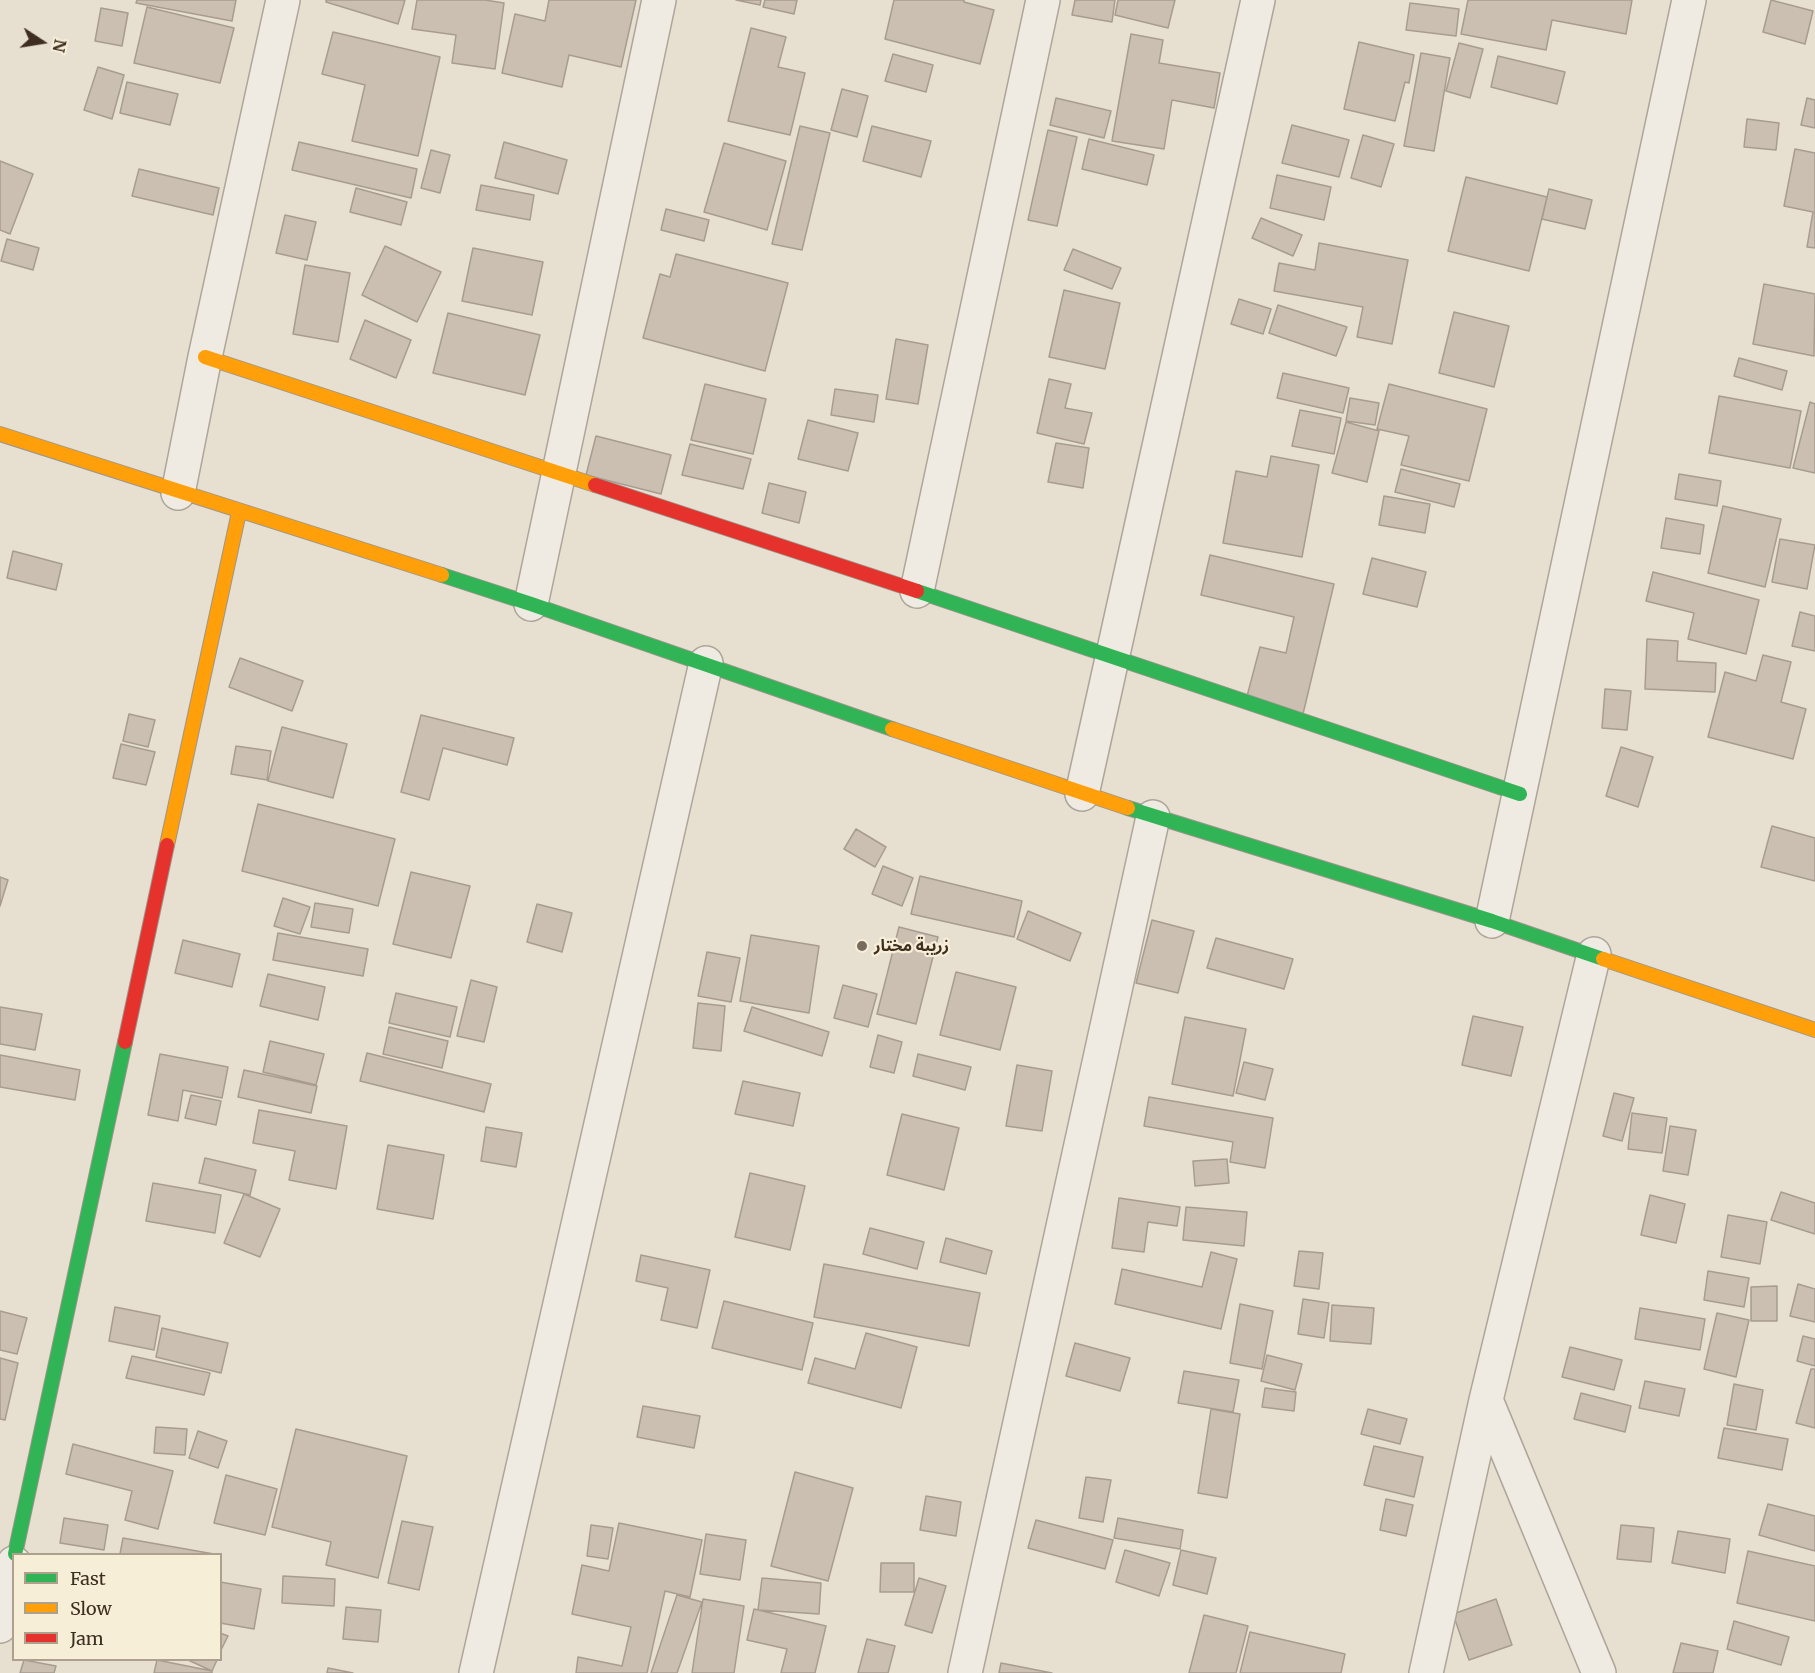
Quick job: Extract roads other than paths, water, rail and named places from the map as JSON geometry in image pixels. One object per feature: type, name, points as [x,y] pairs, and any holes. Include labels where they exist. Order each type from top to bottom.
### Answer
[{"type":"street","points":[[178,493],[205,357],[283,0]]},
{"type":"street","points":[[531,604],[659,0]]},
{"type":"street","points":[[917,591],[1043,0]]},
{"type":"street","points":[[1082,794],[1258,0]]},
{"type":"street","points":[[1492,921],[1689,0]]},
{"type":"street","points":[[205,357],[1113,656],[1520,794]]},
{"type":"street","points":[[0,435],[531,604],[1082,794],[1492,921],[1815,1030]]},
{"type":"street","points":[[15,1553],[239,512]]},
{"type":"street","points":[[476,1673],[706,663]]},
{"type":"street","points":[[965,1673],[1153,817]]},
{"type":"street","points":[[1426,1673],[1486,1400],[1594,954]]},
{"type":"street","points":[[1486,1400],[1599,1673]]},
{"type":"street","points":[[0,1626],[12,1572]]},
{"type":"place","name":"زريبة مختار","points":[[862,946]]}]
